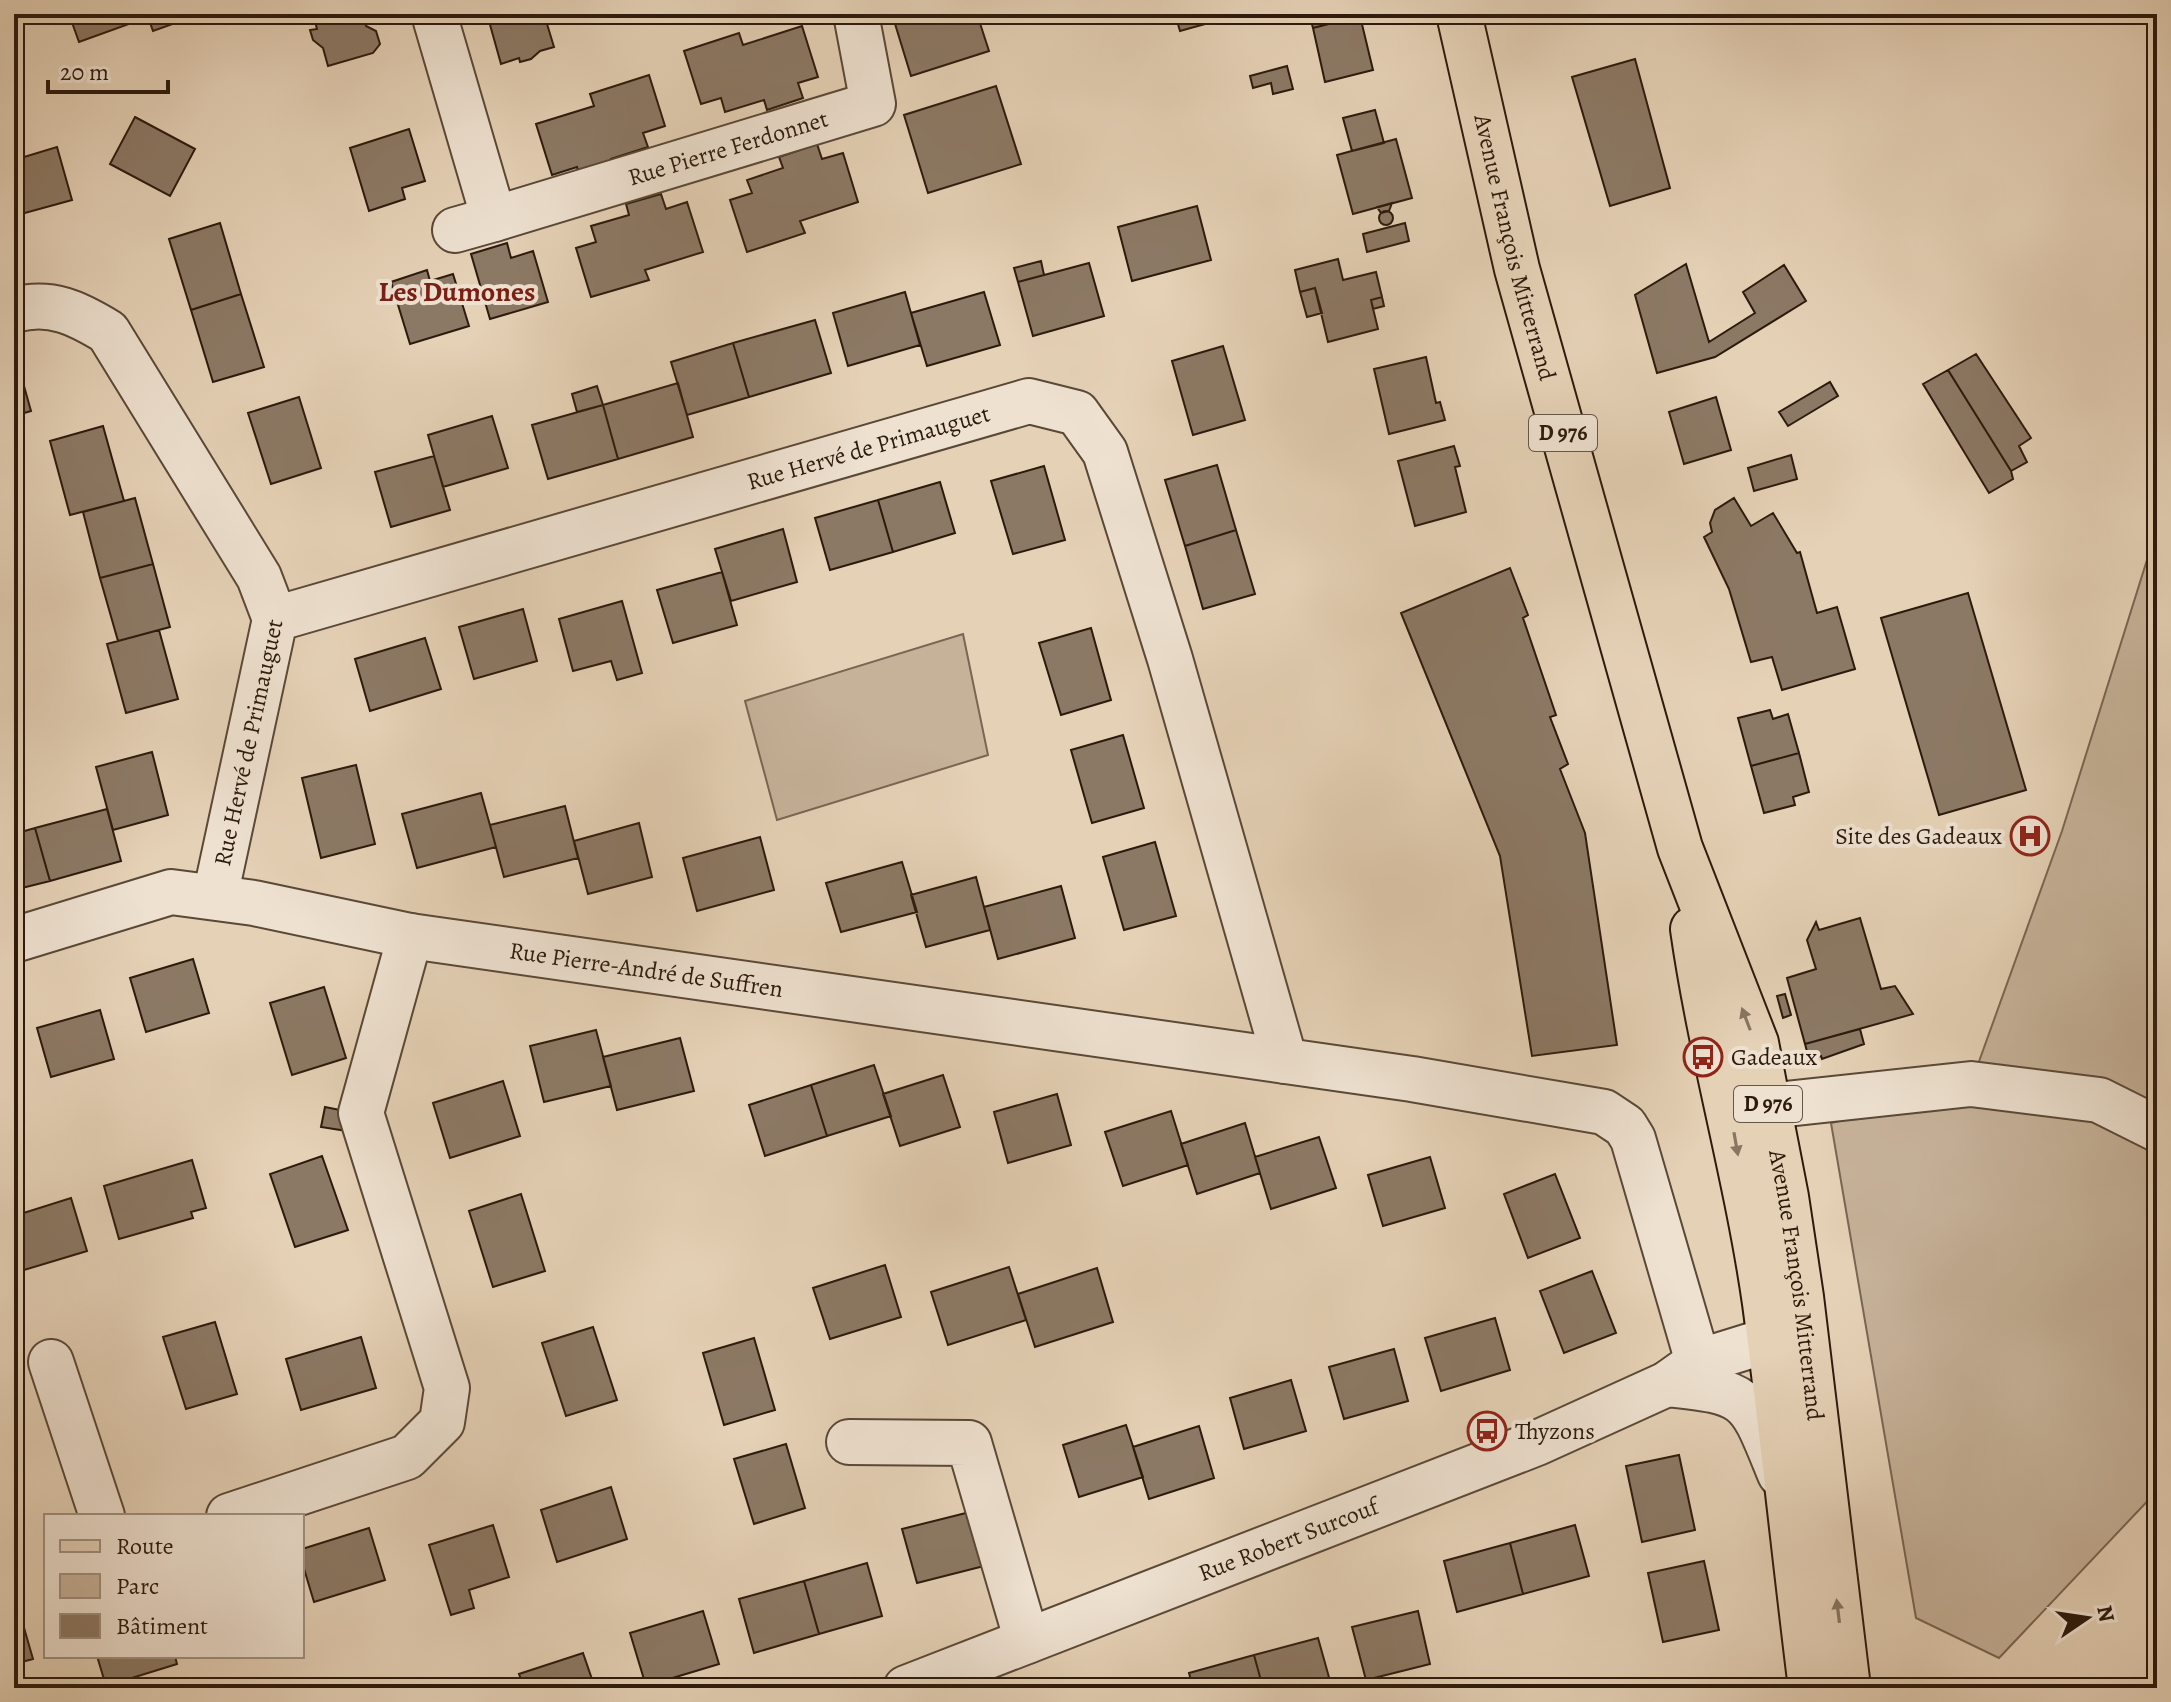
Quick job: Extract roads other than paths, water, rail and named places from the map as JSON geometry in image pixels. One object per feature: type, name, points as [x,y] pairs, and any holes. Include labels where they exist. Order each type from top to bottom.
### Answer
[{"type":"main road","name":"Avenue François Mitterrand","points":[[1459,14],[1517,269],[1680,848],[1756,1043],[1786,1197],[1848,1688]]},
{"type":"main road","name":"Avenue François Mitterrand","points":[[1680,848],[1705,1016],[1724,1081],[1769,1340],[1811,1688]]},
{"type":"street","name":"Rue Pierre Ferdonnet","points":[[434,14],[474,225],[873,104],[856,14]]},
{"type":"street","points":[[14,310],[37,304],[73,311],[108,332],[259,577],[275,619]]},
{"type":"street","name":"Rue Hervé de Primauguet","points":[[215,897],[275,619],[1029,401],[1077,413],[1105,452],[1170,659],[1285,1061]]},
{"type":"street","name":"Rue Pierre-André de Suffren","points":[[14,940],[171,892],[215,897],[410,936],[1412,1079],[1604,1112],[1614,1117],[1633,1139],[1682,1373]]},
{"type":"street","points":[[235,1514],[407,1457],[442,1422],[447,1388],[361,1113],[410,936]]},
{"type":"street","points":[[1768,1106],[1971,1084],[2099,1100],[2157,1129]]},
{"type":"street","points":[[1769,1340],[1787,1346],[1809,1371]]},
{"type":"street","name":"Rue Robert Surcouf","points":[[906,1688],[1516,1451],[1682,1373],[1769,1340]]},
{"type":"street","points":[[51,1362],[101,1514]]},
{"type":"street","points":[[1682,1373],[1724,1391],[1750,1407],[1758,1417],[1787,1490]]},
{"type":"street","points":[[849,1442],[969,1443],[1027,1641]]},
{"type":"place","name":"Site des Gadeaux","points":[[2030,836]]},
{"type":"place","name":"Gadeaux","points":[[1703,1057]]},
{"type":"place","name":"Thyzons","points":[[1487,1431]]},
{"type":"district","name":"Les Dumones","points":[[457,292]]}]
